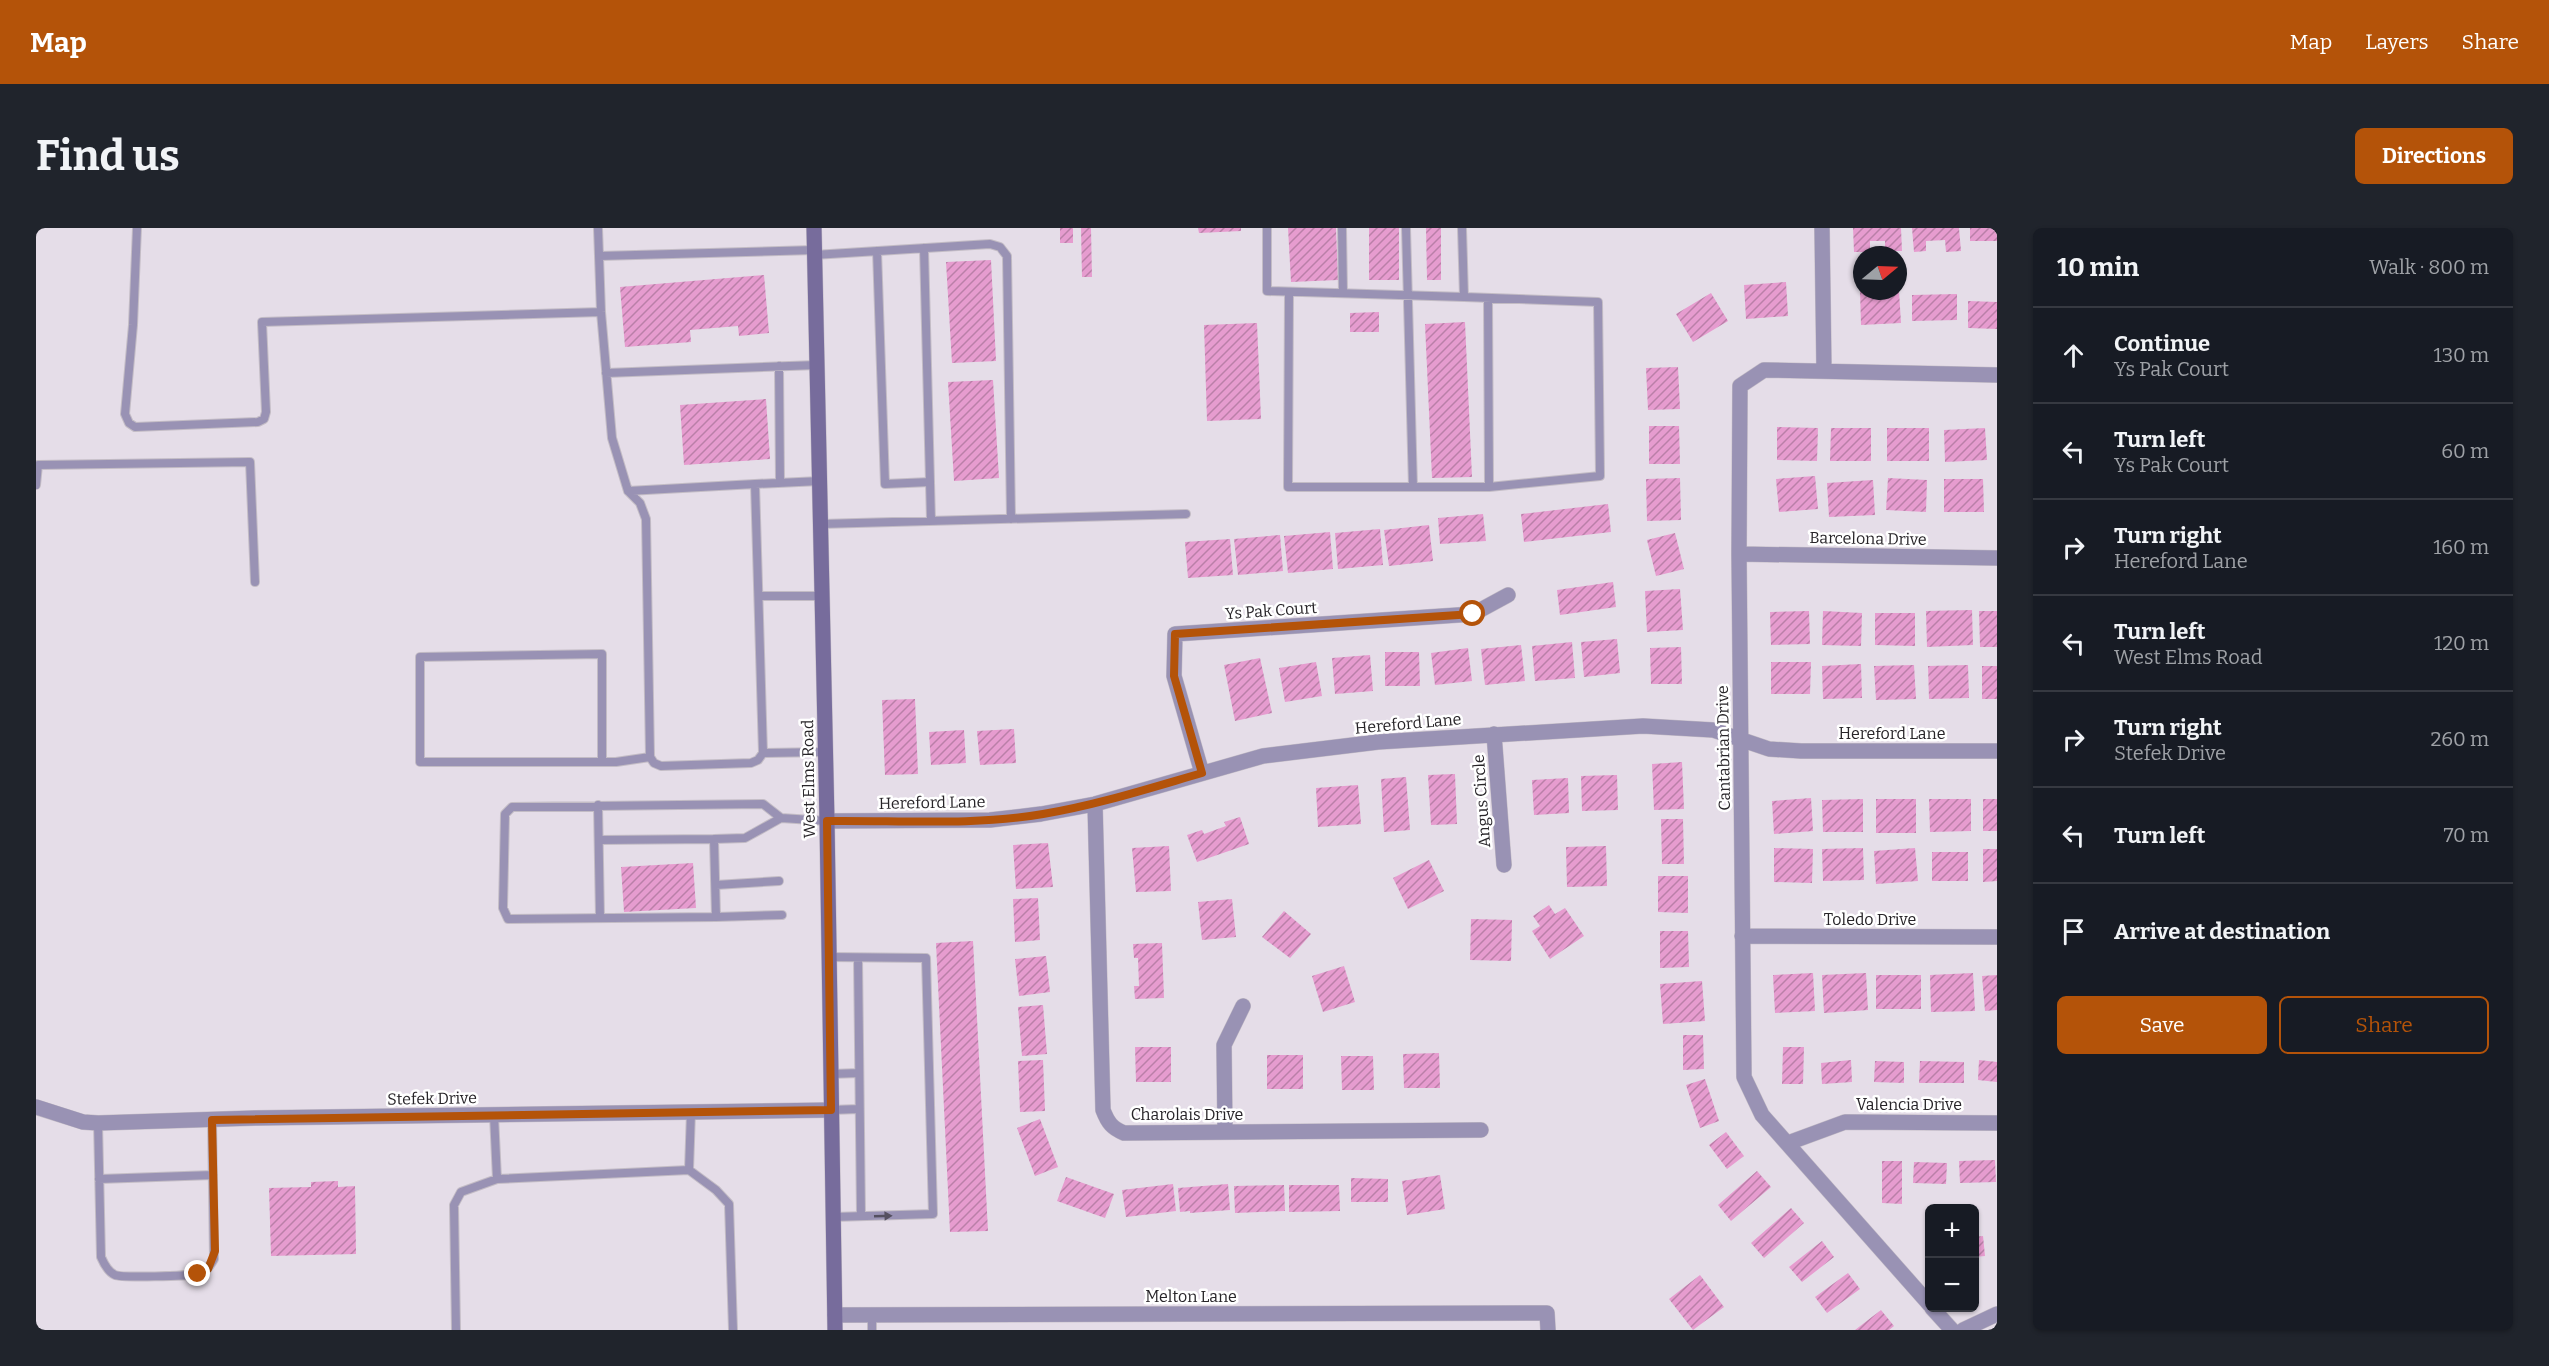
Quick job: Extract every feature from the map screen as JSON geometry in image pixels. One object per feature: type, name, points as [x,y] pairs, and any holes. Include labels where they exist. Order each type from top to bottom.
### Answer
[{"type":"main road","name":"West Elms Road","points":[[814,228],[826,752],[835,1323]]},
{"type":"street","points":[[1821,228],[1824,371]]},
{"type":"street","name":"Cantabrian Drive","points":[[1925,1299],[1762,1115],[1744,1077],[1742,741],[1738,554],[1740,386],[1764,370],[1997,375]]},
{"type":"street","name":"Barcelona Drive","points":[[1738,554],[1997,558]]},
{"type":"street","name":"Ys Pak Court","points":[[1202,773],[1174,676],[1175,634],[1473,614],[1508,595]]},
{"type":"street","name":"Hereford Lane","points":[[827,821],[990,819],[1041,814],[1095,804],[1263,756],[1378,742],[1494,734],[1643,726],[1713,730],[1769,749],[1801,752],[1997,752]]},
{"type":"street","name":"Angus Circle","points":[[1494,734],[1504,865]]},
{"type":"street","name":"Charolais Drive","points":[[1095,804],[1103,1110],[1107,1120],[1114,1128],[1124,1133],[1481,1130]]},
{"type":"street","name":"Toledo Drive","points":[[1742,936],[1997,938]]},
{"type":"street","points":[[1225,1132],[1224,1045],[1244,1006]]},
{"type":"street","name":"Stefek Drive","points":[[36,1107],[83,1122],[98,1123],[831,1110]]},
{"type":"street","name":"Valencia Drive","points":[[1788,1143],[1845,1122],[1997,1123]]},
{"type":"street","name":"Cantabrian Drive","points":[[1936,1312],[1952,1330]]},
{"type":"street","name":"Melton Lane","points":[[835,1323],[1547,1313],[1548,1330]]},
{"type":"street","points":[[1963,1330],[1997,1314]]},
{"type":"lane","points":[[137,228],[134,303],[125,414],[129,423],[135,427],[258,423],[264,419],[266,412],[262,322],[601,312]]},
{"type":"lane","points":[[598,228],[601,312],[612,438],[628,490],[640,503],[646,519],[650,757],[654,763],[661,766],[751,763],[758,760],[763,753],[755,484]]},
{"type":"lane","points":[[1267,228],[1267,291],[1598,302],[1600,476],[1489,487],[1288,487],[1288,292]]},
{"type":"lane","points":[[1342,228],[1343,293]]},
{"type":"lane","points":[[1406,228],[1413,487]]},
{"type":"lane","points":[[1462,228],[1464,297]]},
{"type":"lane","points":[[599,256],[814,253],[990,244],[1000,247],[1007,256],[1011,519]]},
{"type":"lane","points":[[924,248],[931,521]]},
{"type":"lane","points":[[877,251],[885,484],[930,482]]},
{"type":"lane","points":[[1488,298],[1489,487]]},
{"type":"lane","points":[[606,373],[817,364]]},
{"type":"lane","points":[[779,366],[780,483]]},
{"type":"lane","points":[[36,485],[38,465],[250,462],[255,582]]},
{"type":"lane","points":[[628,490],[820,481]]},
{"type":"lane","points":[[820,524],[1186,514]]},
{"type":"lane","points":[[759,596],[822,596]]},
{"type":"lane","points":[[602,762],[602,654],[420,657],[420,762],[602,762],[650,757]]},
{"type":"lane","points":[[763,753],[826,752]]},
{"type":"lane","points":[[781,818],[763,804],[512,807],[505,814],[503,908],[508,919],[782,915]]},
{"type":"lane","points":[[598,805],[600,918]]},
{"type":"lane","points":[[599,840],[745,838],[781,818],[827,821]]},
{"type":"lane","points":[[714,839],[716,917]]},
{"type":"lane","points":[[716,885],[779,881]]},
{"type":"lane","points":[[828,957],[926,958],[933,1214],[833,1217]]},
{"type":"lane","points":[[858,958],[861,1216]]},
{"type":"lane","points":[[831,1074],[859,1073]]},
{"type":"lane","points":[[831,1110],[860,1109]]},
{"type":"lane","points":[[688,1170],[691,1112]]},
{"type":"lane","points":[[494,1115],[497,1179]]},
{"type":"lane","points":[[98,1123],[101,1257],[106,1268],[116,1276],[140,1276],[198,1274],[208,1269],[215,1251],[212,1120]]},
{"type":"lane","points":[[456,1330],[454,1205],[461,1192],[497,1179],[688,1170],[716,1190],[729,1204],[733,1330]]},
{"type":"lane","points":[[99,1179],[213,1175]]},
{"type":"building","points":[[1060,228],[1073,228],[1073,243],[1060,243]]},
{"type":"building","points":[[1081,228],[1091,228],[1092,277],[1082,277]]},
{"type":"building","points":[[1198,228],[1241,228],[1241,231],[1199,233]]},
{"type":"building","points":[[1288,228],[1336,228],[1338,280],[1291,282]]},
{"type":"building","points":[[1369,228],[1399,228],[1399,280],[1369,280]]},
{"type":"building","points":[[1426,228],[1441,228],[1441,280],[1427,280]]},
{"type":"building","points":[[1853,228],[1901,228],[1902,246],[1885,246],[1885,241],[1870,241],[1870,246],[1854,246]]},
{"type":"building","points":[[1912,228],[1959,228],[1961,251],[1946,252],[1945,240],[1926,241],[1926,251],[1914,252]]},
{"type":"building","points":[[1970,228],[1997,228],[1997,241],[1970,241]]},
{"type":"building","points":[[991,260],[996,361],[952,363],[946,262]]},
{"type":"building","points":[[764,275],[769,333],[739,336],[738,326],[690,330],[691,342],[625,347],[620,287]]},
{"type":"building","points":[[1786,282],[1788,316],[1746,319],[1744,285]]},
{"type":"building","points":[[1711,293],[1728,321],[1693,342],[1676,314]]},
{"type":"building","points":[[1957,294],[1957,320],[1912,321],[1912,295]]},
{"type":"building","points":[[1860,300],[1900,300],[1901,323],[1861,325]]},
{"type":"building","points":[[1968,301],[1997,302],[1997,329],[1968,328]]},
{"type":"building","points":[[1379,312],[1379,332],[1350,332],[1350,313]]},
{"type":"building","points":[[1465,322],[1472,477],[1432,478],[1425,324]]},
{"type":"building","points":[[1257,323],[1261,419],[1207,421],[1204,325]]},
{"type":"building","points":[[1678,367],[1680,409],[1648,410],[1646,368]]},
{"type":"building","points":[[993,380],[999,478],[954,481],[948,382]]},
{"type":"building","points":[[766,399],[770,459],[684,465],[680,405]]},
{"type":"building","points":[[1649,426],[1679,426],[1680,464],[1649,464]]},
{"type":"building","points":[[1777,427],[1818,428],[1817,461],[1777,460]]},
{"type":"building","points":[[1831,428],[1871,428],[1871,461],[1830,461]]},
{"type":"building","points":[[1887,428],[1929,428],[1929,461],[1887,461]]},
{"type":"building","points":[[1985,428],[1987,460],[1945,462],[1944,430]]},
{"type":"building","points":[[1815,476],[1818,509],[1779,512],[1776,479]]},
{"type":"building","points":[[1680,478],[1681,520],[1647,521],[1646,479]]},
{"type":"building","points":[[1888,478],[1927,480],[1926,512],[1886,510]]},
{"type":"building","points":[[1944,479],[1983,479],[1984,512],[1944,512]]},
{"type":"building","points":[[1873,480],[1875,515],[1829,517],[1827,483]]},
{"type":"building","points":[[1608,504],[1611,532],[1524,542],[1521,514]]},
{"type":"building","points":[[1483,514],[1486,541],[1440,544],[1438,518]]},
{"type":"building","points":[[1429,525],[1433,561],[1389,566],[1384,530]]},
{"type":"building","points":[[1380,529],[1383,565],[1338,569],[1335,533]]},
{"type":"building","points":[[1330,532],[1333,569],[1288,573],[1284,536]]},
{"type":"building","points":[[1675,533],[1684,569],[1656,576],[1647,540]]},
{"type":"building","points":[[1280,535],[1283,571],[1238,575],[1234,539]]},
{"type":"building","points":[[1230,539],[1233,575],[1188,578],[1185,542]]},
{"type":"building","points":[[1613,582],[1616,607],[1560,615],[1557,590]]},
{"type":"building","points":[[1680,589],[1683,630],[1647,632],[1645,591]]},
{"type":"building","points":[[1972,610],[1973,645],[1927,647],[1926,611]]},
{"type":"building","points":[[1809,611],[1810,644],[1771,645],[1770,612]]},
{"type":"building","points":[[1823,611],[1862,613],[1861,646],[1822,645]]},
{"type":"building","points":[[1979,611],[1997,611],[1997,647],[1980,647]]},
{"type":"building","points":[[1875,613],[1915,613],[1915,646],[1875,645]]},
{"type":"building","points":[[1617,639],[1620,673],[1584,677],[1581,642]]},
{"type":"building","points":[[1572,642],[1575,678],[1535,681],[1532,646]]},
{"type":"building","points":[[1521,645],[1525,681],[1485,685],[1481,649]]},
{"type":"building","points":[[1681,647],[1682,684],[1651,684],[1650,648]]},
{"type":"building","points":[[1468,648],[1472,681],[1435,685],[1431,653]]},
{"type":"building","points":[[1385,652],[1419,652],[1420,686],[1385,686]]},
{"type":"building","points":[[1370,655],[1373,691],[1335,694],[1332,658]]},
{"type":"building","points":[[1260,658],[1272,713],[1235,721],[1224,665]]},
{"type":"building","points":[[1316,662],[1322,696],[1285,702],[1279,668]]},
{"type":"building","points":[[1771,662],[1811,662],[1810,694],[1771,694]]},
{"type":"building","points":[[1861,664],[1862,698],[1823,699],[1822,666]]},
{"type":"building","points":[[1914,665],[1916,699],[1876,700],[1874,666]]},
{"type":"building","points":[[1968,665],[1969,698],[1929,699],[1928,666]]},
{"type":"building","points":[[1982,666],[1997,666],[1997,699],[1982,699]]},
{"type":"building","points":[[915,699],[918,774],[885,775],[882,700]]},
{"type":"building","points":[[1014,729],[1016,763],[980,765],[977,731]]},
{"type":"building","points":[[964,730],[966,763],[931,765],[929,732]]},
{"type":"building","points":[[1682,762],[1684,809],[1654,810],[1652,764]]},
{"type":"building","points":[[1455,774],[1457,824],[1431,825],[1428,775]]},
{"type":"building","points":[[1617,775],[1618,810],[1582,811],[1581,776]]},
{"type":"building","points":[[1406,777],[1410,830],[1384,832],[1381,779]]},
{"type":"building","points":[[1568,778],[1569,813],[1534,815],[1532,780]]},
{"type":"building","points":[[1358,785],[1361,824],[1318,827],[1316,788]]},
{"type":"building","points":[[1811,798],[1813,831],[1774,834],[1772,801]]},
{"type":"building","points":[[1863,799],[1863,832],[1823,832],[1822,800]]},
{"type":"building","points":[[1876,799],[1916,799],[1916,833],[1876,833]]},
{"type":"building","points":[[1929,799],[1971,799],[1971,831],[1930,832]]},
{"type":"building","points":[[1983,799],[1997,799],[1997,831],[1983,831]]},
{"type":"building","points":[[1240,817],[1249,844],[1197,862],[1187,835],[1202,830],[1204,834],[1226,826],[1224,822]]},
{"type":"building","points":[[1661,819],[1683,819],[1684,864],[1662,864]]},
{"type":"building","points":[[1048,843],[1053,887],[1016,889],[1013,845]]},
{"type":"building","points":[[1169,846],[1171,891],[1136,892],[1132,848]]},
{"type":"building","points":[[1606,846],[1607,886],[1567,887],[1566,847]]},
{"type":"building","points":[[1774,848],[1813,849],[1812,883],[1774,882]]},
{"type":"building","points":[[1863,848],[1864,880],[1823,881],[1822,849]]},
{"type":"building","points":[[1915,848],[1918,881],[1876,884],[1874,851]]},
{"type":"building","points":[[1983,849],[1997,849],[1997,881],[1983,882]]},
{"type":"building","points":[[1932,852],[1968,852],[1968,881],[1932,881]]},
{"type":"building","points":[[1429,860],[1444,891],[1408,909],[1393,878]]},
{"type":"building","points":[[693,863],[696,908],[624,912],[621,867]]},
{"type":"building","points":[[1658,876],[1688,876],[1688,913],[1658,912]]},
{"type":"building","points":[[1038,898],[1040,940],[1015,942],[1013,899]]},
{"type":"building","points":[[1232,899],[1236,937],[1202,940],[1198,902]]},
{"type":"building","points":[[1549,905],[1555,914],[1565,908],[1584,936],[1550,959],[1532,931],[1540,926],[1533,916]]},
{"type":"building","points":[[1284,911],[1311,934],[1290,958],[1262,937]]},
{"type":"building","points":[[1471,919],[1512,920],[1511,961],[1470,960]]},
{"type":"building","points":[[1660,931],[1688,931],[1689,967],[1660,968]]},
{"type":"building","points":[[973,941],[988,1231],[950,1232],[936,943]]},
{"type":"building","points":[[1162,943],[1164,998],[1135,999],[1134,986],[1139,986],[1138,958],[1134,958],[1133,944]]},
{"type":"building","points":[[1046,956],[1050,992],[1019,996],[1015,959]]},
{"type":"building","points":[[1344,966],[1355,1002],[1323,1012],[1312,976]]},
{"type":"building","points":[[1813,973],[1815,1011],[1775,1013],[1773,975]]},
{"type":"building","points":[[1866,973],[1868,1010],[1824,1013],[1822,975]]},
{"type":"building","points":[[1973,973],[1975,1011],[1931,1012],[1930,975]]},
{"type":"building","points":[[1876,975],[1921,975],[1921,1009],[1876,1009]]},
{"type":"building","points":[[1997,975],[1997,1010],[1985,1011],[1982,976]]},
{"type":"building","points":[[1702,981],[1705,1021],[1663,1024],[1660,984]]},
{"type":"building","points":[[1043,1005],[1047,1054],[1022,1056],[1018,1007]]},
{"type":"building","points":[[1683,1035],[1703,1035],[1704,1069],[1683,1070]]},
{"type":"building","points":[[1135,1047],[1171,1047],[1171,1082],[1136,1082]]},
{"type":"building","points":[[1783,1047],[1804,1047],[1803,1084],[1782,1084]]},
{"type":"building","points":[[1439,1053],[1440,1088],[1404,1088],[1403,1054]]},
{"type":"building","points":[[1267,1055],[1303,1055],[1303,1089],[1267,1089]]},
{"type":"building","points":[[1341,1056],[1373,1056],[1374,1090],[1342,1090]]},
{"type":"building","points":[[1043,1060],[1045,1111],[1020,1112],[1018,1061]]},
{"type":"building","points":[[1851,1060],[1852,1082],[1822,1084],[1821,1063]]},
{"type":"building","points":[[1979,1060],[1997,1062],[1997,1082],[1978,1080]]},
{"type":"building","points":[[1875,1061],[1904,1062],[1904,1083],[1874,1082]]},
{"type":"building","points":[[1920,1061],[1964,1062],[1964,1083],[1919,1083]]},
{"type":"building","points":[[1705,1079],[1719,1121],[1700,1128],[1686,1085]]},
{"type":"building","points":[[1040,1119],[1058,1167],[1035,1176],[1017,1128]]},
{"type":"building","points":[[1726,1132],[1744,1156],[1727,1169],[1709,1145]]},
{"type":"building","points":[[1995,1160],[1996,1182],[1960,1183],[1959,1161]]},
{"type":"building","points":[[1882,1161],[1902,1161],[1902,1204],[1882,1203]]},
{"type":"building","points":[[1914,1162],[1947,1163],[1946,1184],[1913,1183]]},
{"type":"building","points":[[1757,1171],[1771,1187],[1731,1221],[1718,1205]]},
{"type":"building","points":[[1440,1175],[1445,1209],[1407,1215],[1402,1181]]},
{"type":"building","points":[[1066,1177],[1114,1194],[1105,1218],[1057,1201]]},
{"type":"building","points":[[1351,1178],[1388,1179],[1388,1202],[1351,1202]]},
{"type":"building","points":[[338,1181],[338,1187],[355,1186],[356,1254],[271,1256],[269,1188],[311,1187],[311,1182]]},
{"type":"building","points":[[1173,1184],[1176,1211],[1126,1217],[1122,1190]]},
{"type":"building","points":[[1228,1184],[1230,1210],[1180,1212],[1178,1188]]},
{"type":"building","points":[[1284,1185],[1285,1211],[1235,1213],[1234,1186]]},
{"type":"building","points":[[1289,1185],[1339,1185],[1340,1211],[1289,1212]]},
{"type":"building","points":[[1791,1208],[1804,1223],[1764,1258],[1751,1243]]},
{"type":"building","points":[[1979,1236],[1983,1236],[1985,1256],[1979,1257]]},
{"type":"building","points":[[1822,1241],[1834,1257],[1802,1282],[1789,1267]]},
{"type":"building","points":[[1848,1273],[1860,1289],[1827,1313],[1815,1297]]},
{"type":"building","points":[[1700,1275],[1724,1307],[1693,1330],[1669,1299]]},
{"type":"building","points":[[1881,1310],[1894,1326],[1889,1330],[1855,1330]]},
{"type":"route","points":[[198,1274],[208,1269],[214,1259],[215,1251],[212,1120],[831,1110],[827,821],[990,819],[1041,814],[1095,804],[1202,773],[1174,676],[1175,634],[1473,614]]}]
